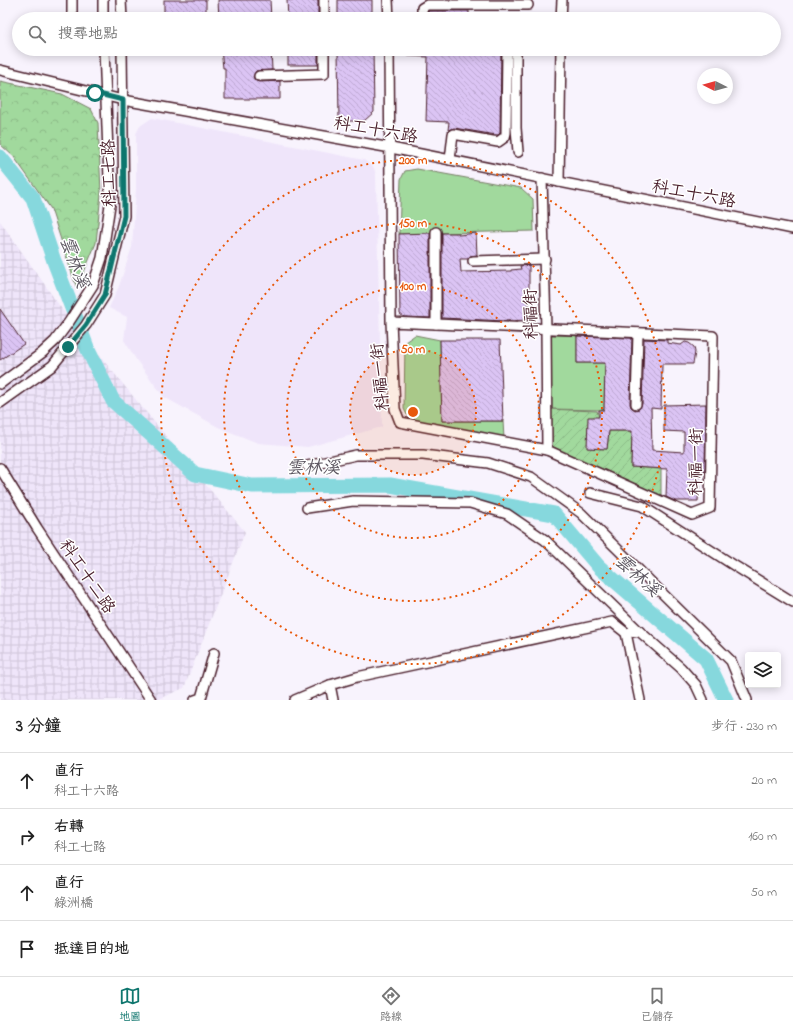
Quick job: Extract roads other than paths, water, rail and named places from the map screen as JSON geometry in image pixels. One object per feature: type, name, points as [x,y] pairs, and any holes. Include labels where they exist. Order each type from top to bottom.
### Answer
[{"type":"street","points":[[72,0],[72,12]]},
{"type":"street","points":[[103,0],[103,12]]},
{"type":"street","points":[[121,0],[122,12]]},
{"type":"street","points":[[324,0],[324,12]]},
{"type":"street","points":[[388,0],[389,12]]},
{"type":"street","points":[[561,12],[562,0]]},
{"type":"street","points":[[422,12],[422,8],[427,4],[528,5]]},
{"type":"street","name":"科工七路","points":[[0,384],[42,353],[55,341],[93,285],[102,258],[110,205],[104,56]]},
{"type":"street","name":"科工七路","points":[[0,403],[52,366],[86,325],[105,295],[124,216],[122,56]]},
{"type":"street","points":[[259,76],[324,74],[324,56]]},
{"type":"street","name":"科福一街","points":[[389,56],[391,322],[395,409],[400,422],[547,450],[692,515],[710,508],[713,336],[391,322]]},
{"type":"street","points":[[450,160],[453,134],[498,142],[505,137],[508,56]]},
{"type":"street","points":[[516,56],[516,128],[518,152]]},
{"type":"street","points":[[559,182],[561,56]]},
{"type":"street","name":"科工十六路","points":[[0,70],[123,100],[390,148],[793,229]]},
{"type":"street","name":"科福街","points":[[542,178],[546,329],[547,450]]},
{"type":"street","points":[[436,232],[436,324]]},
{"type":"street","points":[[473,261],[544,260]]},
{"type":"street","points":[[636,404],[638,332]]},
{"type":"street","points":[[307,466],[356,455],[423,455],[488,463],[531,476],[581,513],[731,661],[747,700]]},
{"type":"street","name":"科工十二路","points":[[0,468],[37,528],[151,700]]},
{"type":"street","points":[[590,493],[642,506],[734,566],[793,602]]},
{"type":"street","points":[[307,508],[354,502],[470,503],[507,514],[545,540],[639,631],[681,668],[696,685],[703,700]]},
{"type":"street","points":[[295,700],[330,685],[357,677],[612,622],[626,633],[640,700]]},
{"type":"street","points":[[626,633],[639,631]]},
{"type":"street","points":[[195,700],[202,698],[214,653]]},
{"type":"street","points":[[330,685],[333,700]]},
{"type":"waterway","name":"雲林溪","points":[[0,157],[33,198],[54,261],[88,350],[113,401],[195,474],[252,486],[390,485],[554,514],[599,567],[706,659],[726,700]]}]
